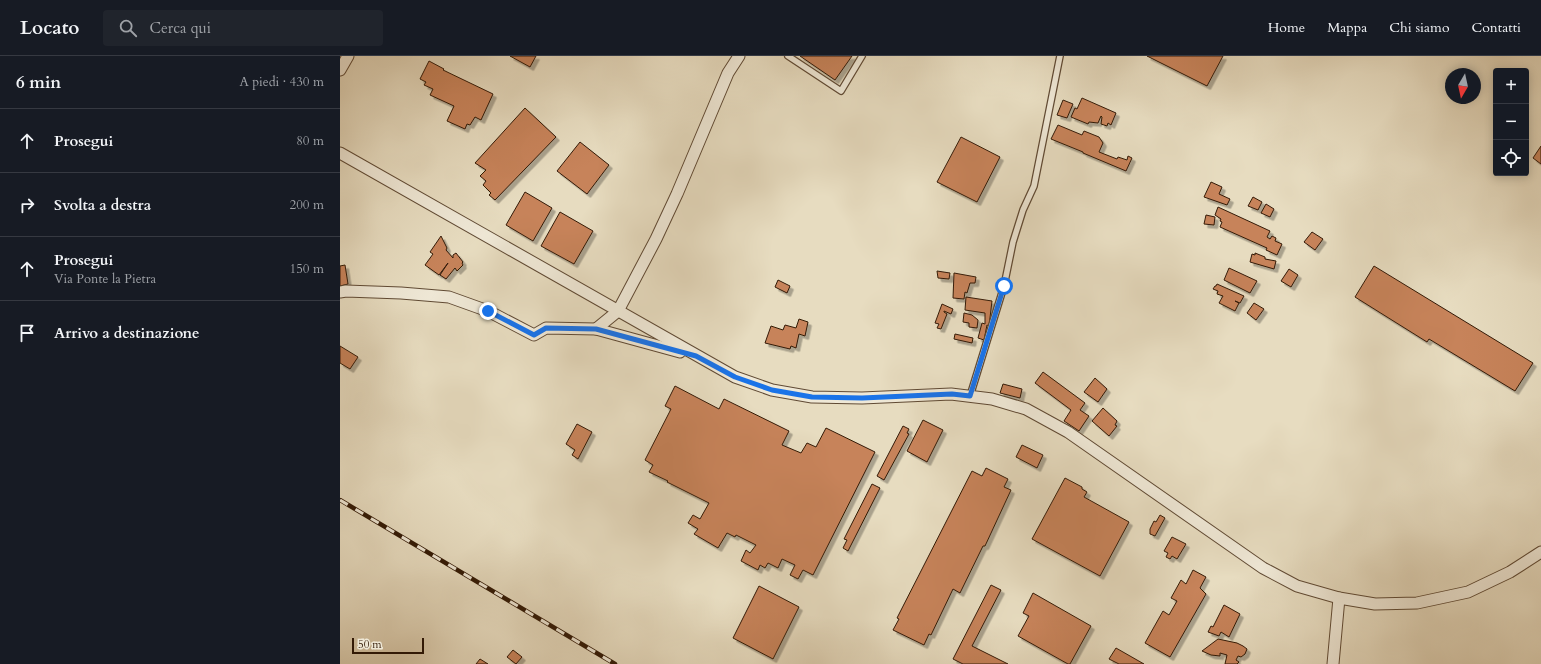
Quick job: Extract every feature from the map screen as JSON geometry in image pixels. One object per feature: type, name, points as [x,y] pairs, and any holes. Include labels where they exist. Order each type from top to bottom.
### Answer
[{"type":"street","points":[[340,70],[348,56]]},
{"type":"street","points":[[596,329],[618,311],[656,239],[677,194],[728,73],[739,56]]},
{"type":"street","points":[[340,153],[696,356],[742,379],[772,390],[812,397],[862,398],[952,394],[992,399],[1026,410],[1068,432],[1263,568],[1297,586],[1339,598],[1375,604],[1417,603],[1468,592],[1510,572],[1541,552]]},
{"type":"street","points":[[340,292],[401,293],[449,297],[488,311],[534,335],[546,328],[596,329],[696,356]]},
{"type":"street","points":[[1333,664],[1339,598]]},
{"type":"lane","points":[[788,56],[840,91],[862,56]]},
{"type":"lane","points":[[970,396],[1004,286],[1012,242],[1023,210],[1034,186],[1060,56]]},
{"type":"building","points":[[510,56],[536,56],[530,67]]},
{"type":"building","points":[[800,56],[852,56],[835,80]]},
{"type":"building","points":[[1147,56],[1223,56],[1207,86]]},
{"type":"building","points":[[429,61],[444,69],[443,70],[493,94],[481,120],[475,117],[470,125],[467,124],[465,129],[447,121],[454,106],[430,95],[433,89],[424,85],[426,82],[420,79]]},
{"type":"building","points":[[1082,98],[1116,113],[1111,125],[1108,123],[1107,126],[1101,124],[1101,116],[1098,123],[1089,122],[1088,124],[1071,117]]},
{"type":"building","points":[[1063,100],[1073,104],[1067,118],[1057,115]]},
{"type":"building","points":[[525,108],[556,137],[495,200],[489,195],[491,193],[483,185],[486,181],[480,176],[486,170],[475,163]]},
{"type":"building","points":[[1058,125],[1082,135],[1084,131],[1099,137],[1103,143],[1099,152],[1117,159],[1118,157],[1127,160],[1128,156],[1132,158],[1126,171],[1051,139]]},
{"type":"building","points":[[961,137],[1000,157],[977,202],[937,182]]},
{"type":"building","points":[[580,142],[609,165],[587,194],[557,171]]},
{"type":"building","points":[[1541,146],[1541,164],[1533,158]]},
{"type":"building","points":[[1211,182],[1222,187],[1219,194],[1230,199],[1227,205],[1204,197]]},
{"type":"building","points":[[525,192],[552,208],[533,241],[506,225]]},
{"type":"building","points":[[1253,197],[1262,202],[1258,210],[1248,206]]},
{"type":"building","points":[[1266,204],[1274,209],[1270,217],[1261,213]]},
{"type":"building","points":[[1218,207],[1270,231],[1267,237],[1270,239],[1272,236],[1276,238],[1275,241],[1282,244],[1277,255],[1266,250],[1267,248],[1220,227],[1222,222],[1220,221],[1221,219],[1215,215]]},
{"type":"building","points":[[560,212],[593,231],[574,264],[541,246]]},
{"type":"building","points":[[1206,215],[1215,217],[1214,225],[1204,224]]},
{"type":"building","points":[[1312,232],[1323,239],[1315,250],[1304,242]]},
{"type":"building","points":[[441,236],[447,248],[446,250],[453,258],[453,255],[456,253],[463,262],[463,265],[457,271],[455,268],[446,279],[440,275],[448,263],[439,275],[425,265],[433,254],[430,252]]},
{"type":"building","points":[[1255,253],[1265,257],[1265,259],[1276,261],[1274,269],[1250,262],[1252,254],[1255,255]]},
{"type":"building","points":[[345,265],[348,284],[340,286],[340,266]]},
{"type":"building","points":[[1374,266],[1533,363],[1515,391],[1429,339],[1427,342],[1355,297]]},
{"type":"building","points":[[1229,268],[1257,281],[1250,293],[1224,280]]},
{"type":"building","points":[[1289,269],[1298,275],[1291,287],[1281,281]]},
{"type":"building","points":[[937,271],[950,273],[949,279],[938,278]]},
{"type":"building","points":[[954,273],[976,277],[975,283],[970,283],[967,293],[965,292],[964,299],[953,298]]},
{"type":"building","points":[[778,280],[790,286],[787,293],[775,287]]},
{"type":"building","points":[[1217,284],[1244,296],[1240,303],[1235,301],[1239,303],[1235,311],[1219,303],[1223,296],[1217,294],[1218,291],[1213,289]]},
{"type":"building","points":[[966,297],[992,301],[989,326],[987,325],[984,340],[978,338],[982,323],[985,324],[985,313],[965,310]]},
{"type":"building","points":[[1254,303],[1264,309],[1256,320],[1247,313]]},
{"type":"building","points":[[942,304],[953,309],[951,314],[944,311],[947,314],[941,329],[937,328],[939,324],[935,323]]},
{"type":"building","points":[[964,313],[972,315],[978,320],[977,328],[969,327],[969,323],[963,322]]},
{"type":"building","points":[[799,319],[808,322],[805,336],[799,334],[796,348],[791,346],[790,349],[765,343],[771,326],[783,330],[785,325],[796,328]]},
{"type":"building","points":[[955,334],[973,338],[972,343],[954,339]]},
{"type":"building","points":[[340,346],[358,357],[350,369],[340,363]]},
{"type":"building","points":[[1043,372],[1085,403],[1080,410],[1089,416],[1079,431],[1064,421],[1071,410],[1035,383]]},
{"type":"building","points":[[1095,378],[1107,389],[1098,402],[1084,392]]},
{"type":"building","points":[[1003,384],[1022,389],[1020,398],[1000,393]]},
{"type":"building","points":[[675,386],[719,409],[724,399],[789,431],[782,445],[801,453],[807,443],[816,447],[826,428],[875,452],[813,575],[803,570],[798,579],[790,575],[795,565],[782,559],[778,568],[768,563],[765,568],[760,565],[758,570],[741,561],[746,550],[750,553],[756,545],[736,535],[735,537],[727,533],[718,548],[694,534],[698,529],[688,523],[693,515],[700,519],[709,503],[649,472],[653,465],[645,460],[671,409],[665,406]]},
{"type":"building","points":[[1103,408],[1117,421],[1115,425],[1117,426],[1109,436],[1092,421]]},
{"type":"building","points":[[923,420],[943,430],[927,462],[907,451]]},
{"type":"building","points":[[577,424],[592,432],[578,459],[572,455],[575,450],[566,444]]},
{"type":"building","points":[[903,426],[909,429],[907,433],[909,434],[884,480],[877,476]]},
{"type":"building","points":[[1022,445],[1043,455],[1037,468],[1016,457]]},
{"type":"building","points":[[986,468],[1008,479],[1004,487],[1011,490],[985,546],[983,546],[960,593],[953,589],[931,635],[929,634],[924,645],[893,630],[899,619],[897,618],[972,471],[982,476]]},
{"type":"building","points":[[1065,478],[1082,487],[1082,489],[1087,492],[1084,497],[1129,522],[1100,576],[1032,539]]},
{"type":"building","points":[[872,484],[880,488],[848,551],[843,548],[847,540],[844,539]]},
{"type":"building","points":[[1160,515],[1165,518],[1155,536],[1150,534],[1150,529],[1154,521],[1156,522]]},
{"type":"building","points":[[1172,537],[1186,544],[1177,559],[1172,556],[1170,559],[1166,557],[1168,553],[1164,551]]},
{"type":"building","points":[[1193,570],[1206,577],[1200,588],[1206,594],[1170,657],[1145,643],[1163,611],[1169,615],[1177,601],[1171,598],[1181,580],[1186,584]]},
{"type":"building","points":[[991,585],[1001,590],[972,646],[1008,664],[963,664],[953,659]]},
{"type":"building","points":[[759,586],[799,607],[773,659],[733,638]]},
{"type":"building","points":[[1033,593],[1091,626],[1070,664],[1018,636],[1029,616],[1023,613]]},
{"type":"building","points":[[1224,605],[1240,614],[1229,637],[1221,632],[1219,636],[1208,632],[1211,626],[1213,627]]},
{"type":"building","points":[[1218,639],[1237,643],[1247,649],[1245,654],[1241,657],[1238,656],[1236,660],[1239,662],[1237,664],[1225,664],[1227,655],[1220,653],[1220,656],[1211,655],[1202,651]]},
{"type":"building","points":[[1116,648],[1144,664],[1119,664],[1109,659]]},
{"type":"building","points":[[513,650],[522,657],[516,664],[507,657]]},
{"type":"building","points":[[480,659],[488,664],[476,664]]},
{"type":"railway","points":[[340,500],[615,664]]},
{"type":"route","points":[[488,311],[534,335],[546,328],[596,329],[696,356],[735,377],[772,390],[812,397],[862,398],[952,394],[970,396],[1004,286]]}]
